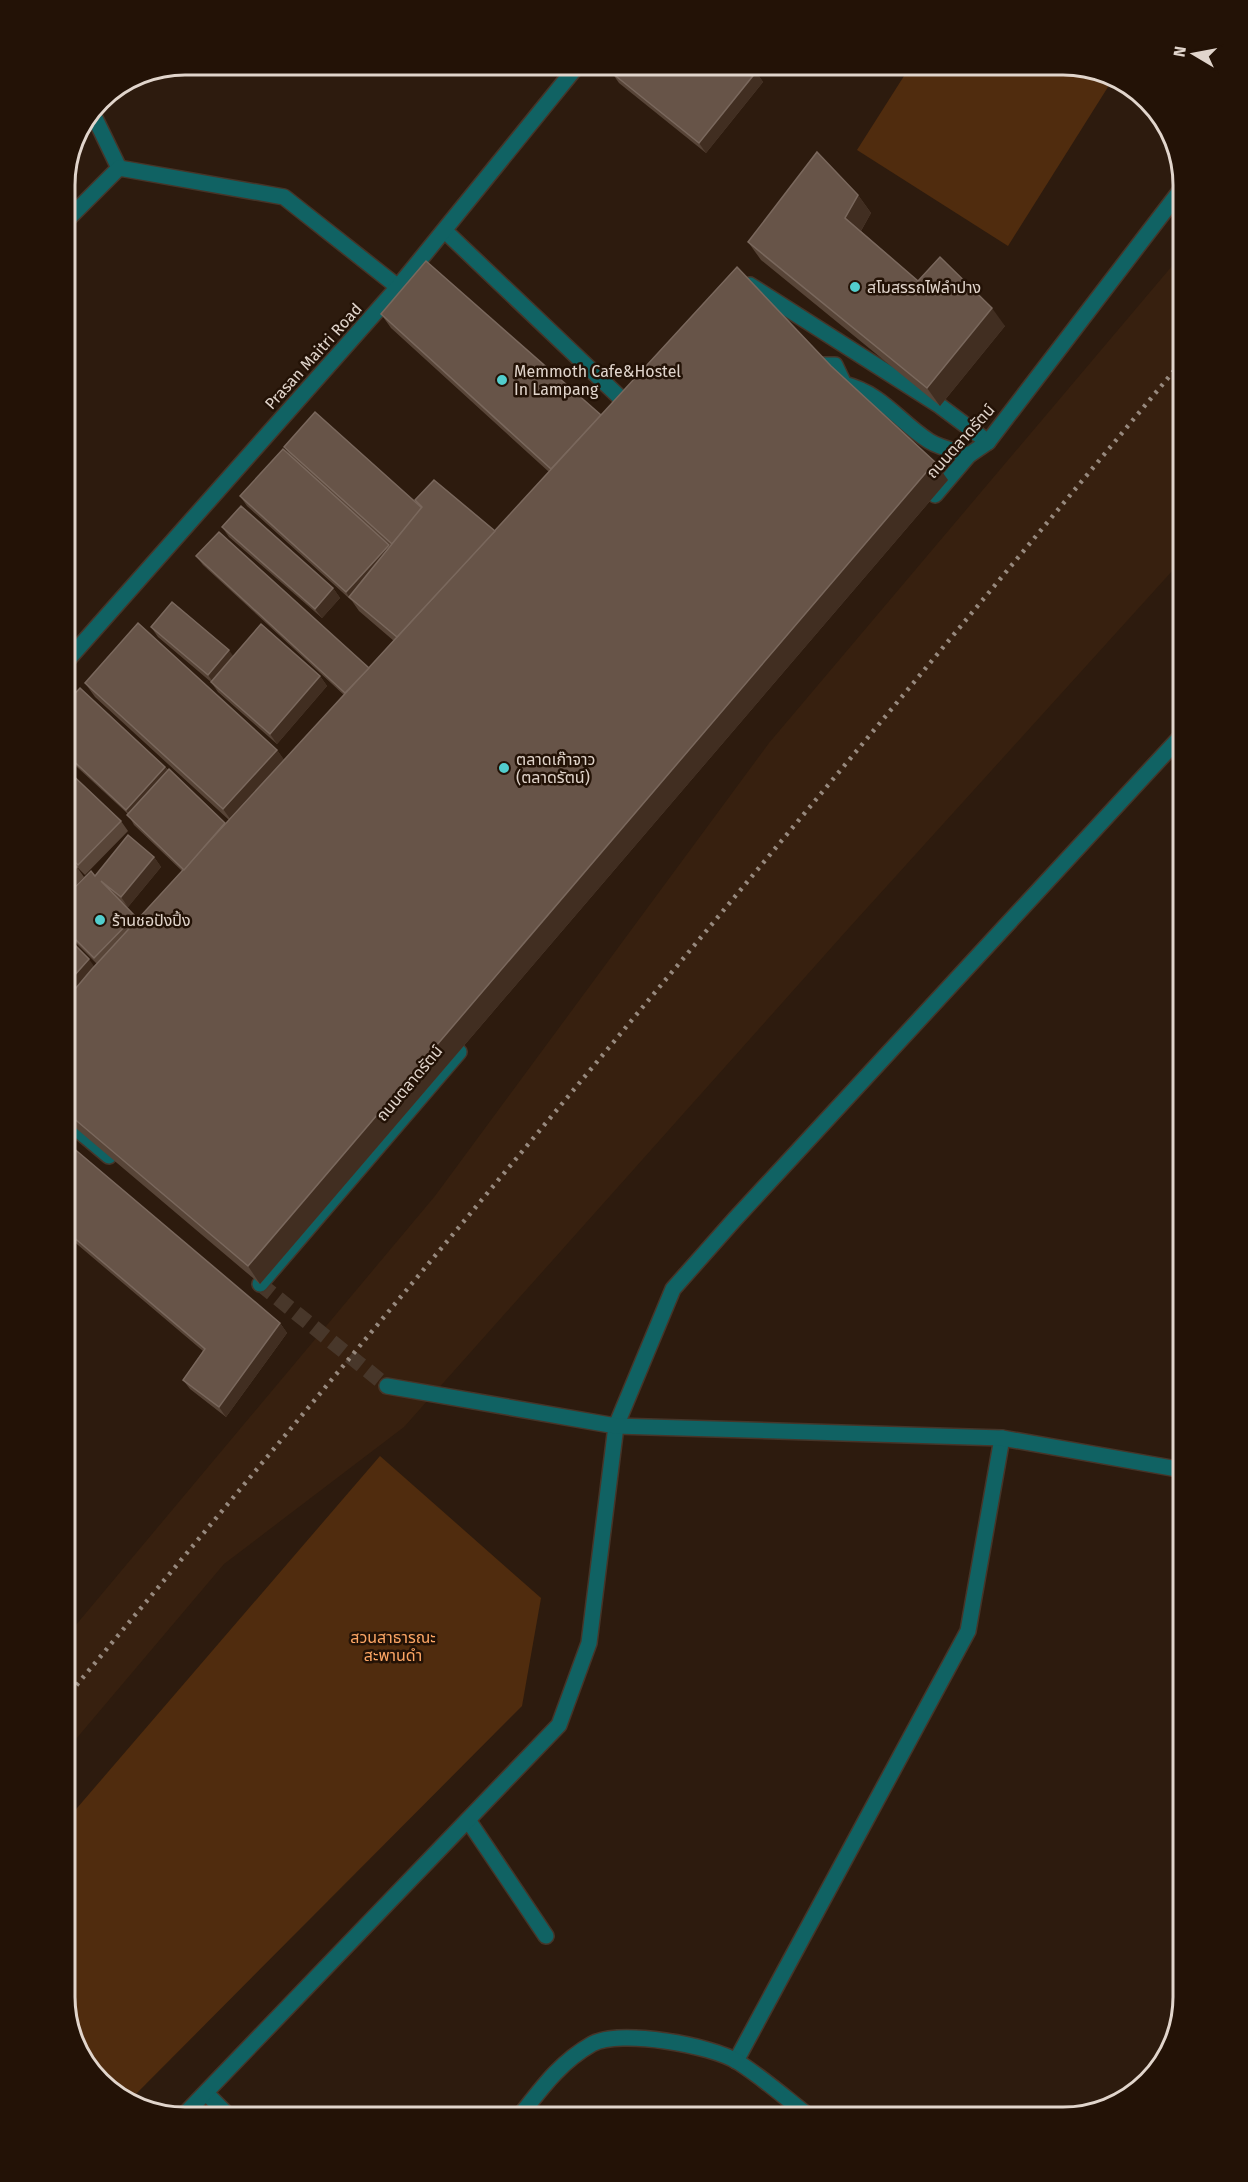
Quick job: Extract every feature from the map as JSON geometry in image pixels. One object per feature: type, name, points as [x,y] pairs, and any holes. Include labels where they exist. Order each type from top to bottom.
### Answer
[{"type":"street","name":"Prasan Maitri Road","points":[[75,652],[398,287],[570,75]]},
{"type":"street","points":[[97,120],[120,168]]},
{"type":"street","points":[[75,212],[120,168]]},
{"type":"street","points":[[120,168],[284,197],[398,287]]},
{"type":"street","name":"ถนนตลาดรัตน์","points":[[925,507],[969,456],[988,442],[1173,201]]},
{"type":"street","points":[[445,231],[639,416]]},
{"type":"street","points":[[735,303],[750,285],[940,406],[988,442]]},
{"type":"street","points":[[802,382],[819,366],[835,364],[844,384],[862,389],[884,403],[930,441],[969,456]]},
{"type":"street","points":[[193,2107],[559,1725],[589,1643],[616,1426],[674,1289],[735,1219],[1173,746]]},
{"type":"street","name":"ถนนตลาดรัตน์","points":[[256,1280],[342,1180],[470,1038]]},
{"type":"street","points":[[75,1127],[118,1164]]},
{"type":"street","points":[[387,1386],[616,1426],[1002,1437],[1173,1468]]},
{"type":"street","points":[[736,2061],[968,1631],[1002,1437]]},
{"type":"street","points":[[468,1820],[546,1936]]},
{"type":"street","points":[[527,2107],[557,2068],[594,2043],[633,2037],[694,2046],[736,2061],[797,2107]]},
{"type":"street","points":[[207,2094],[220,2107]]},
{"type":"shaded area","points":[[1173,265],[1173,570],[848,929],[404,1427],[224,1564],[75,1740],[75,1626],[435,1196],[769,743]]},
{"type":"green space","points":[[905,75],[1070,75],[1109,85],[1008,246],[857,150]]},
{"type":"green space","name":"สวนสาธารณะ สะพานดำ","points":[[380,1456],[541,1598],[522,1706],[135,2095],[112,2080],[102,2070],[86,2046],[77,2019],[75,1810]]},
{"type":"building","points":[[614,75],[754,75],[699,143]]},
{"type":"building","name":"สโมสรรถไฟลำปาง","points":[[817,152],[858,195],[845,218],[918,281],[940,257],[992,308],[927,388],[748,242]]},
{"type":"building","name":"Memmoth Cafe&Hostel In Lampang","points":[[426,261],[601,415],[551,469],[381,314]]},
{"type":"building","name":"ตลาดเก๊าจาว (ตลาดรัตน์)","points":[[737,267],[831,366],[935,462],[248,1266],[75,1119],[75,989]]},
{"type":"building","points":[[315,412],[422,508],[392,544],[284,447]]},
{"type":"building","points":[[283,449],[389,545],[346,592],[240,496]]},
{"type":"building","points":[[434,480],[495,531],[397,637],[349,597],[422,507],[415,500]]},
{"type":"building","points":[[241,506],[333,588],[315,609],[222,527]]},
{"type":"building","points":[[219,532],[369,668],[345,693],[196,556]]},
{"type":"building","points":[[172,602],[229,650],[208,675],[151,627]]},
{"type":"building","points":[[138,623],[277,750],[223,809],[85,683]]},
{"type":"building","points":[[261,624],[320,676],[270,734],[211,682]]},
{"type":"building","points":[[80,688],[165,767],[126,810],[75,762],[75,693]]},
{"type":"building","points":[[169,769],[225,823],[184,870],[127,815]]},
{"type":"building","points":[[75,777],[121,821],[78,865],[75,862]]},
{"type":"building","points":[[128,835],[154,857],[121,897],[101,881],[135,916],[94,958],[75,939],[75,887],[91,871],[95,876]]},
{"type":"building","points":[[75,945],[89,959],[75,975]]},
{"type":"building","points":[[75,1149],[280,1323],[219,1407],[183,1380],[205,1349],[75,1238]]},
{"type":"tunnel","points":[[260,1284],[387,1386]]},
{"type":"railway","points":[[75,1687],[1173,372]]},
{"type":"place","name":"สโมสรรถไฟลำปาง","points":[[855,287]]},
{"type":"place","name":"Memmoth Cafe&Hostel In Lampang","points":[[502,380]]},
{"type":"place","name":"ตลาดเก๊าจาว (ตลาดรัตน์)","points":[[504,768]]},
{"type":"place","name":"ร้านชอปังปิ้ง","points":[[100,920]]}]
